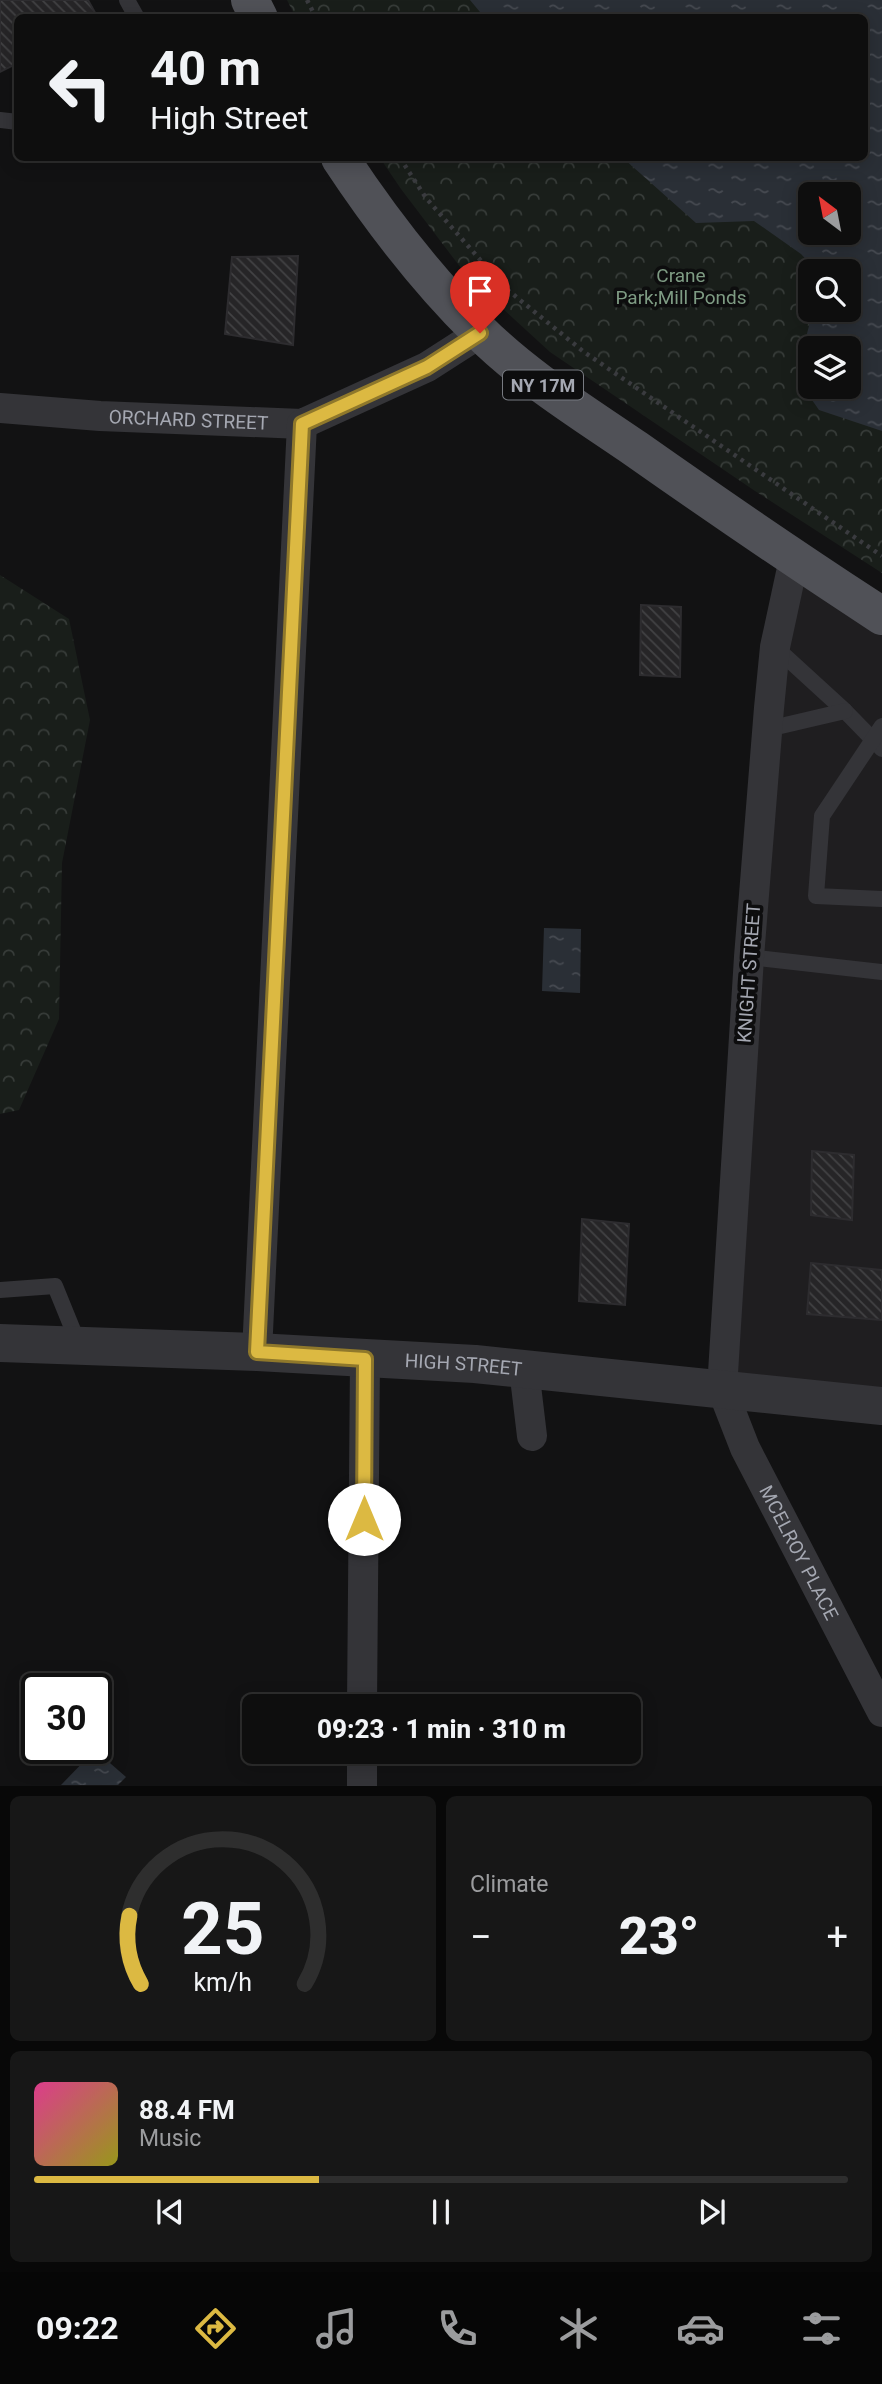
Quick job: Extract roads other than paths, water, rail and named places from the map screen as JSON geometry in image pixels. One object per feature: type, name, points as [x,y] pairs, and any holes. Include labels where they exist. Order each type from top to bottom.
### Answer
[{"type":"main road","name":"NY 17M","points":[[342,161],[369,202],[426,275],[480,333],[535,379],[794,559],[882,616]]},
{"type":"street","name":"ORCHARD STREET","points":[[0,408],[302,424],[427,367],[480,333]]},
{"type":"street","points":[[257,1352],[302,424]]},
{"type":"street","name":"KNIGHT STREET","points":[[722,1389],[749,957],[775,647],[794,559]]},
{"type":"street","name":"HIGH STREET","points":[[0,1343],[257,1352],[475,1364],[882,1406]]},
{"type":"street","points":[[362,1694],[365,1359]]},
{"type":"street","points":[[524,1368],[532,1436]]},
{"type":"street","name":"MCELROY PLACE","points":[[722,1389],[745,1448],[882,1712]]},
{"type":"street","points":[[362,1764],[362,1786]]},
{"type":"lane","points":[[775,647],[879,738],[822,816],[816,896],[882,899]]},
{"type":"lane","points":[[768,729],[845,710]]},
{"type":"lane","points":[[749,957],[882,972]]},
{"type":"lane","points":[[0,1290],[55,1286],[79,1345]]},
{"type":"water","points":[[470,0],[882,0],[882,431],[819,410],[811,399],[861,399],[861,336],[806,336],[810,322],[861,322],[861,259],[806,259],[754,221],[696,223],[626,161],[868,161],[868,14],[482,14]]},
{"type":"water","points":[[544,928],[581,929],[580,993],[542,991]]},
{"type":"water","points":[[81,1764],[111,1764],[126,1777],[118,1785],[61,1785]]},
{"type":"park label","name":"Crane Park;Mill Ponds","points":[[681,286]]}]
